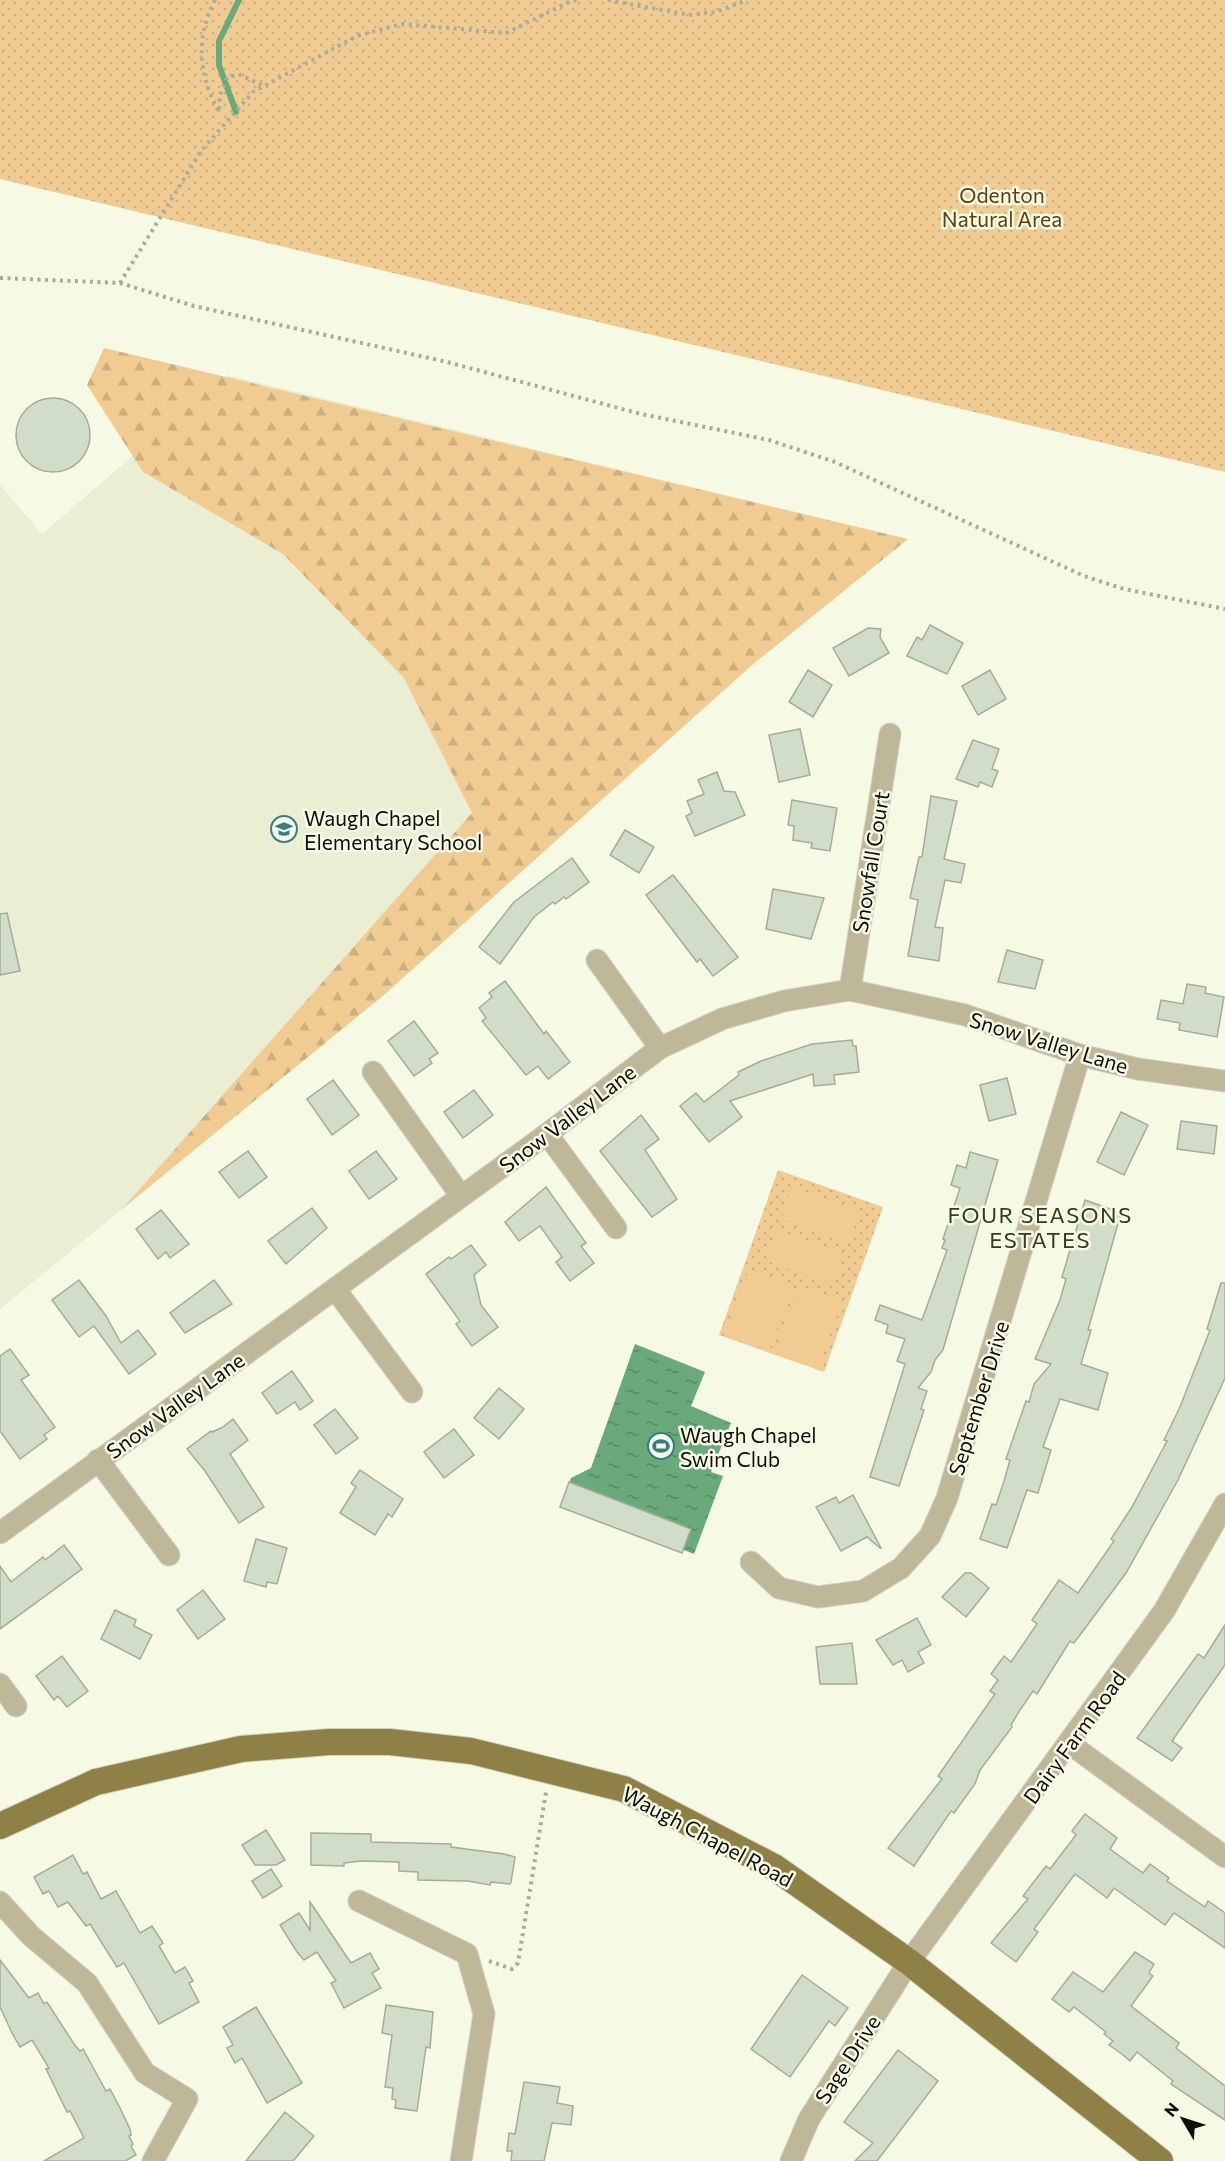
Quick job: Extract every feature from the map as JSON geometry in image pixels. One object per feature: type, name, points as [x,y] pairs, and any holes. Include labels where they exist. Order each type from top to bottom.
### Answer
[{"type":"main road","name":"Waugh Chapel Road","points":[[0,1826],[96,1782],[241,1749],[329,1742],[390,1742],[471,1751],[624,1789],[774,1867],[909,1962],[1160,2161]]},
{"type":"street","name":"Snowfall Court","points":[[850,990],[890,734]]},
{"type":"street","points":[[597,960],[660,1048]]},
{"type":"street","name":"Snow Valley Lane","points":[[0,1533],[548,1134],[660,1048],[722,1019],[784,1001],[850,990],[965,1015],[1080,1056],[1138,1069],[1225,1081]]},
{"type":"street","name":"September Drive","points":[[752,1562],[779,1588],[818,1597],[863,1591],[901,1568],[930,1536],[947,1498],[1080,1056]]},
{"type":"street","points":[[373,1072],[461,1196]]},
{"type":"street","points":[[548,1134],[616,1228]]},
{"type":"street","points":[[335,1288],[412,1392]]},
{"type":"street","points":[[98,1460],[169,1555]]},
{"type":"street","name":"Dairy Farm Road","points":[[909,1962],[1070,1744],[1164,1611],[1225,1504]]},
{"type":"street","points":[[0,1684],[16,1706]]},
{"type":"street","points":[[1070,1744],[1225,1857]]},
{"type":"street","points":[[359,1901],[467,1954],[484,2014],[461,2161]]},
{"type":"street","points":[[0,1902],[31,1936],[87,1983],[145,2073],[187,2099],[153,2161]]},
{"type":"street","name":"Sage Drive","points":[[792,2161],[809,2119],[909,1962]]},
{"type":"path","points":[[215,0],[208,13],[203,37],[201,70],[208,92],[219,112],[220,95],[227,78],[238,74],[264,86]]},
{"type":"path","points":[[120,283],[201,151],[253,92],[357,36],[402,24],[506,33],[571,1],[581,0]]},
{"type":"path","points":[[608,0],[689,15],[716,12],[747,0]]},
{"type":"path","points":[[0,278],[120,283],[194,306],[443,362],[641,414],[769,441],[835,462],[1084,576],[1124,589],[1225,609]]},
{"type":"path","points":[[467,1954],[512,1969],[518,1963],[550,1771]]},
{"type":"shaded area","name":"Waugh Chapel Elementary School","points":[[227,375],[908,539],[752,665],[385,994],[0,1309],[0,485],[42,534]]},
{"type":"green space","name":"Odenton Natural Area","points":[[0,0],[1225,0],[1225,472],[0,179]]},
{"type":"green space","points":[[104,348],[908,539],[752,665],[385,994],[122,1209],[472,813],[404,678],[283,554],[143,472],[87,385]]},
{"type":"green space","points":[[778,1170],[883,1207],[824,1372],[719,1335]]},
{"type":"green space","points":[[792,1187],[860,1211],[849,1243],[781,1219]]},
{"type":"green space","points":[[777,1230],[845,1253],[834,1285],[766,1261]]},
{"type":"green space","points":[[749,1269],[793,1285],[769,1351],[725,1336]]},
{"type":"green space","points":[[799,1287],[842,1302],[818,1369],[775,1353]]},
{"type":"water","name":"Waugh Chapel Swim Club","points":[[635,1344],[705,1372],[691,1406],[731,1423],[711,1472],[723,1476],[694,1554],[562,1502],[571,1478],[591,1468]]},
{"type":"building","points":[[53,398],[67,401],[79,409],[87,421],[90,435],[87,449],[79,461],[67,469],[53,472],[39,469],[27,461],[19,449],[16,435],[19,421],[27,409],[39,401]]},
{"type":"building","points":[[930,625],[963,643],[947,674],[907,656],[917,637],[922,640]]},
{"type":"building","points":[[868,628],[881,629],[880,637],[889,653],[849,676],[833,648]]},
{"type":"building","points":[[808,670],[832,685],[813,717],[789,702]]},
{"type":"building","points":[[990,670],[1006,699],[978,715],[962,686]]},
{"type":"building","points":[[800,729],[810,775],[779,782],[769,735]]},
{"type":"building","points":[[973,740],[999,749],[992,769],[998,771],[992,787],[980,782],[978,787],[956,779]]},
{"type":"building","points":[[717,772],[724,791],[735,792],[745,815],[695,836],[686,816],[692,813],[687,801],[704,794],[698,780]]},
{"type":"building","points":[[931,796],[957,801],[944,859],[965,864],[961,883],[945,880],[935,927],[943,928],[939,961],[908,956],[918,900],[910,898],[919,857],[922,857]]},
{"type":"building","points":[[792,800],[837,808],[830,851],[811,848],[812,843],[793,840],[794,826],[788,825]]},
{"type":"building","points":[[625,830],[654,847],[639,873],[610,855]]},
{"type":"building","points":[[572,858],[589,882],[566,899],[564,897],[555,904],[553,902],[534,917],[500,964],[479,947],[514,902]]},
{"type":"building","points":[[673,875],[738,957],[713,976],[700,959],[697,962],[646,895]]},
{"type":"building","points":[[773,889],[824,898],[811,939],[766,929]]},
{"type":"building","points":[[7,913],[20,971],[0,975],[0,914]]},
{"type":"building","points":[[1007,950],[1043,960],[1035,989],[998,982]]},
{"type":"building","points":[[505,981],[544,1034],[546,1031],[570,1062],[548,1079],[538,1066],[526,1075],[482,1021],[486,1018],[479,1008],[492,997],[489,993]]},
{"type":"building","points":[[1187,984],[1206,987],[1205,993],[1224,997],[1217,1037],[1179,1030],[1180,1023],[1157,1019],[1161,1000],[1183,1004]]},
{"type":"building","points":[[414,1021],[438,1053],[429,1059],[432,1063],[414,1076],[388,1041]]},
{"type":"building","points":[[852,1040],[853,1046],[856,1046],[859,1072],[834,1075],[835,1084],[814,1086],[813,1074],[730,1101],[742,1117],[709,1142],[680,1106],[696,1093],[704,1102],[739,1075],[738,1072],[761,1061],[812,1044]]},
{"type":"building","points":[[1007,1078],[1016,1114],[989,1121],[980,1085]]},
{"type":"building","points":[[333,1080],[359,1115],[332,1135],[307,1099]]},
{"type":"building","points":[[474,1090],[493,1115],[463,1138],[444,1112]]},
{"type":"building","points":[[1121,1112],[1148,1125],[1124,1175],[1097,1162]]},
{"type":"building","points":[[641,1115],[659,1139],[645,1150],[677,1199],[652,1217],[600,1151]]},
{"type":"building","points":[[1181,1121],[1217,1126],[1214,1154],[1177,1149]]},
{"type":"building","points":[[248,1151],[267,1177],[239,1198],[219,1172]]},
{"type":"building","points":[[376,1151],[397,1179],[369,1199],[349,1171]]},
{"type":"building","points":[[970,1152],[998,1160],[943,1350],[935,1360],[931,1372],[918,1388],[927,1391],[921,1409],[924,1410],[899,1486],[870,1477],[905,1364],[897,1361],[905,1339],[886,1333],[888,1325],[875,1320],[880,1305],[922,1320],[947,1250],[942,1248],[945,1240],[943,1239],[960,1188],[951,1185],[957,1165],[966,1168]]},
{"type":"building","points":[[546,1187],[586,1243],[581,1246],[594,1263],[570,1281],[556,1262],[562,1257],[540,1226],[519,1241],[505,1222]]},
{"type":"building","points":[[1085,1200],[1121,1213],[1088,1330],[1091,1330],[1081,1364],[1108,1373],[1098,1410],[1060,1399],[1043,1447],[1051,1450],[1038,1493],[1027,1490],[1007,1548],[980,1539],[992,1504],[996,1505],[1004,1481],[1010,1460],[1006,1459],[1026,1401],[1029,1402],[1034,1384],[1051,1364],[1035,1359],[1060,1300],[1066,1279],[1062,1277]]},
{"type":"building","points":[[312,1208],[327,1228],[286,1264],[268,1241]]},
{"type":"building","points":[[161,1210],[189,1244],[170,1258],[166,1252],[158,1259],[136,1229]]},
{"type":"building","points":[[471,1245],[486,1265],[474,1275],[481,1305],[498,1327],[472,1346],[456,1324],[460,1321],[426,1274],[449,1257],[451,1259]]},
{"type":"building","points":[[79,1280],[106,1316],[121,1343],[138,1330],[156,1354],[129,1374],[94,1326],[79,1337],[52,1300]]},
{"type":"building","points":[[214,1280],[232,1304],[185,1333],[170,1313]]},
{"type":"building","points":[[1221,1283],[1225,1283],[1225,1378],[1178,1480],[1126,1573],[1074,1643],[1070,1641],[1037,1694],[1033,1691],[1011,1725],[1012,1727],[980,1770],[975,1784],[954,1813],[951,1811],[914,1866],[888,1848],[942,1779],[938,1776],[995,1694],[990,1691],[998,1680],[991,1674],[1004,1656],[1011,1662],[1037,1624],[1032,1620],[1059,1580],[1078,1593],[1114,1541],[1111,1539],[1132,1507],[1167,1441],[1164,1440],[1180,1407],[1210,1330],[1207,1329]]},
{"type":"building","points":[[10,1349],[29,1375],[21,1380],[55,1427],[44,1435],[47,1439],[20,1459],[0,1431],[0,1356]]},
{"type":"building","points":[[292,1371],[313,1401],[300,1410],[295,1402],[277,1414],[262,1393]]},
{"type":"building","points":[[499,1388],[524,1409],[499,1439],[474,1418]]},
{"type":"building","points":[[335,1409],[358,1438],[336,1454],[314,1425]]},
{"type":"building","points":[[233,1419],[248,1440],[230,1454],[264,1507],[239,1523],[205,1471],[187,1449],[211,1431],[223,1427]]},
{"type":"building","points":[[454,1429],[474,1455],[444,1478],[424,1452]]},
{"type":"building","points":[[360,1470],[403,1499],[392,1517],[388,1514],[375,1535],[340,1513],[356,1487],[351,1483]]},
{"type":"building","points":[[569,1482],[691,1529],[682,1553],[560,1507]]},
{"type":"building","points":[[853,1495],[881,1548],[867,1537],[841,1551],[816,1507],[836,1497],[839,1503]]},
{"type":"building","points":[[256,1539],[287,1548],[277,1584],[267,1582],[266,1587],[244,1581]]},
{"type":"building","points":[[64,1545],[82,1569],[0,1629],[0,1566],[11,1582],[43,1557],[45,1560]]},
{"type":"building","points":[[965,1573],[971,1573],[989,1588],[966,1617],[942,1597]]},
{"type":"building","points":[[203,1590],[225,1619],[198,1639],[177,1610]]},
{"type":"building","points":[[115,1610],[136,1620],[134,1626],[152,1635],[140,1659],[101,1639]]},
{"type":"building","points":[[917,1618],[931,1645],[918,1652],[924,1663],[908,1672],[902,1660],[893,1665],[876,1640]]},
{"type":"building","points":[[1225,1625],[1225,1665],[1172,1741],[1182,1748],[1172,1761],[1137,1738],[1198,1654],[1204,1658]]},
{"type":"building","points":[[852,1643],[857,1684],[820,1684],[816,1647]]},
{"type":"building","points":[[62,1656],[88,1691],[67,1707],[58,1696],[54,1700],[36,1676]]},
{"type":"building","points":[[1085,1814],[1117,1838],[1110,1849],[1143,1873],[1150,1864],[1169,1878],[1167,1881],[1205,1907],[1208,1901],[1225,1913],[1225,1948],[1174,1913],[1165,1925],[1114,1888],[1107,1898],[1075,1874],[1034,1929],[1038,1932],[1016,1962],[991,1943],[1028,1899],[1023,1896],[1046,1866],[1050,1869],[1076,1835],[1072,1831]]},
{"type":"building","points":[[266,1830],[285,1860],[276,1865],[255,1865],[242,1845]]},
{"type":"building","points":[[311,1833],[371,1834],[371,1842],[451,1844],[451,1847],[504,1854],[515,1857],[511,1882],[510,1884],[491,1882],[490,1885],[468,1881],[418,1880],[418,1872],[399,1871],[399,1862],[361,1861],[344,1863],[344,1866],[311,1865]]},
{"type":"building","points":[[73,1855],[83,1874],[87,1872],[101,1899],[116,1891],[140,1933],[152,1926],[163,1943],[159,1946],[175,1973],[185,1967],[193,1981],[189,1983],[199,2002],[159,2024],[124,1963],[117,1967],[90,1924],[86,1926],[68,1902],[58,1907],[49,1891],[43,1894],[34,1877]]},
{"type":"building","points":[[271,1869],[282,1886],[263,1898],[252,1881]]},
{"type":"building","points":[[310,1902],[351,1963],[370,1953],[379,1969],[372,1973],[381,1988],[344,2008],[331,1983],[336,1981],[317,1952],[304,1960],[297,1952],[280,1925],[299,1913],[310,1930]]},
{"type":"building","points":[[1135,1952],[1154,1964],[1149,1973],[1153,1976],[1131,2006],[1179,2043],[1176,2048],[1225,2086],[1225,2120],[1171,2084],[1173,2081],[1137,2052],[1130,2061],[1109,2045],[1113,2041],[1104,2034],[1106,2032],[1074,2007],[1069,2012],[1052,1999],[1073,1972],[1103,1992]]},
{"type":"building","points":[[0,1960],[29,1998],[38,1993],[44,2004],[47,2002],[74,2044],[80,2051],[83,2049],[106,2091],[110,2089],[119,2106],[130,2129],[131,2135],[129,2136],[133,2144],[131,2146],[136,2155],[125,2161],[44,2161],[84,2138],[70,2111],[67,2112],[46,2069],[49,2068],[32,2040],[20,2047],[12,2033],[0,2007]]},
{"type":"building","points":[[802,1975],[848,2008],[835,2026],[829,2021],[790,2077],[751,2049]]},
{"type":"building","points":[[386,2005],[433,2012],[430,2048],[426,2047],[417,2111],[395,2108],[396,2100],[392,2099],[393,2088],[385,2087],[392,2035],[382,2033]]},
{"type":"building","points":[[256,2007],[302,2083],[267,2103],[242,2058],[235,2063],[227,2048],[233,2045],[223,2027]]},
{"type":"building","points":[[898,2050],[938,2081],[877,2161],[855,2161],[873,2143],[844,2122]]},
{"type":"building","points":[[524,2082],[560,2087],[557,2103],[573,2106],[571,2125],[552,2123],[544,2161],[511,2161],[512,2151],[507,2151],[509,2133],[515,2134]]},
{"type":"building","points":[[285,2112],[314,2136],[293,2161],[246,2161]]},
{"type":"waterway","points":[[236,112],[219,65],[219,41],[239,0]]},
{"type":"place","name":"Waugh Chapel Elementary School","points":[[284,829]]},
{"type":"place","name":"Waugh Chapel Swim Club","points":[[661,1446]]},
{"type":"district","name":"FOUR SEASONS ESTATES","points":[[1040,1226]]}]
